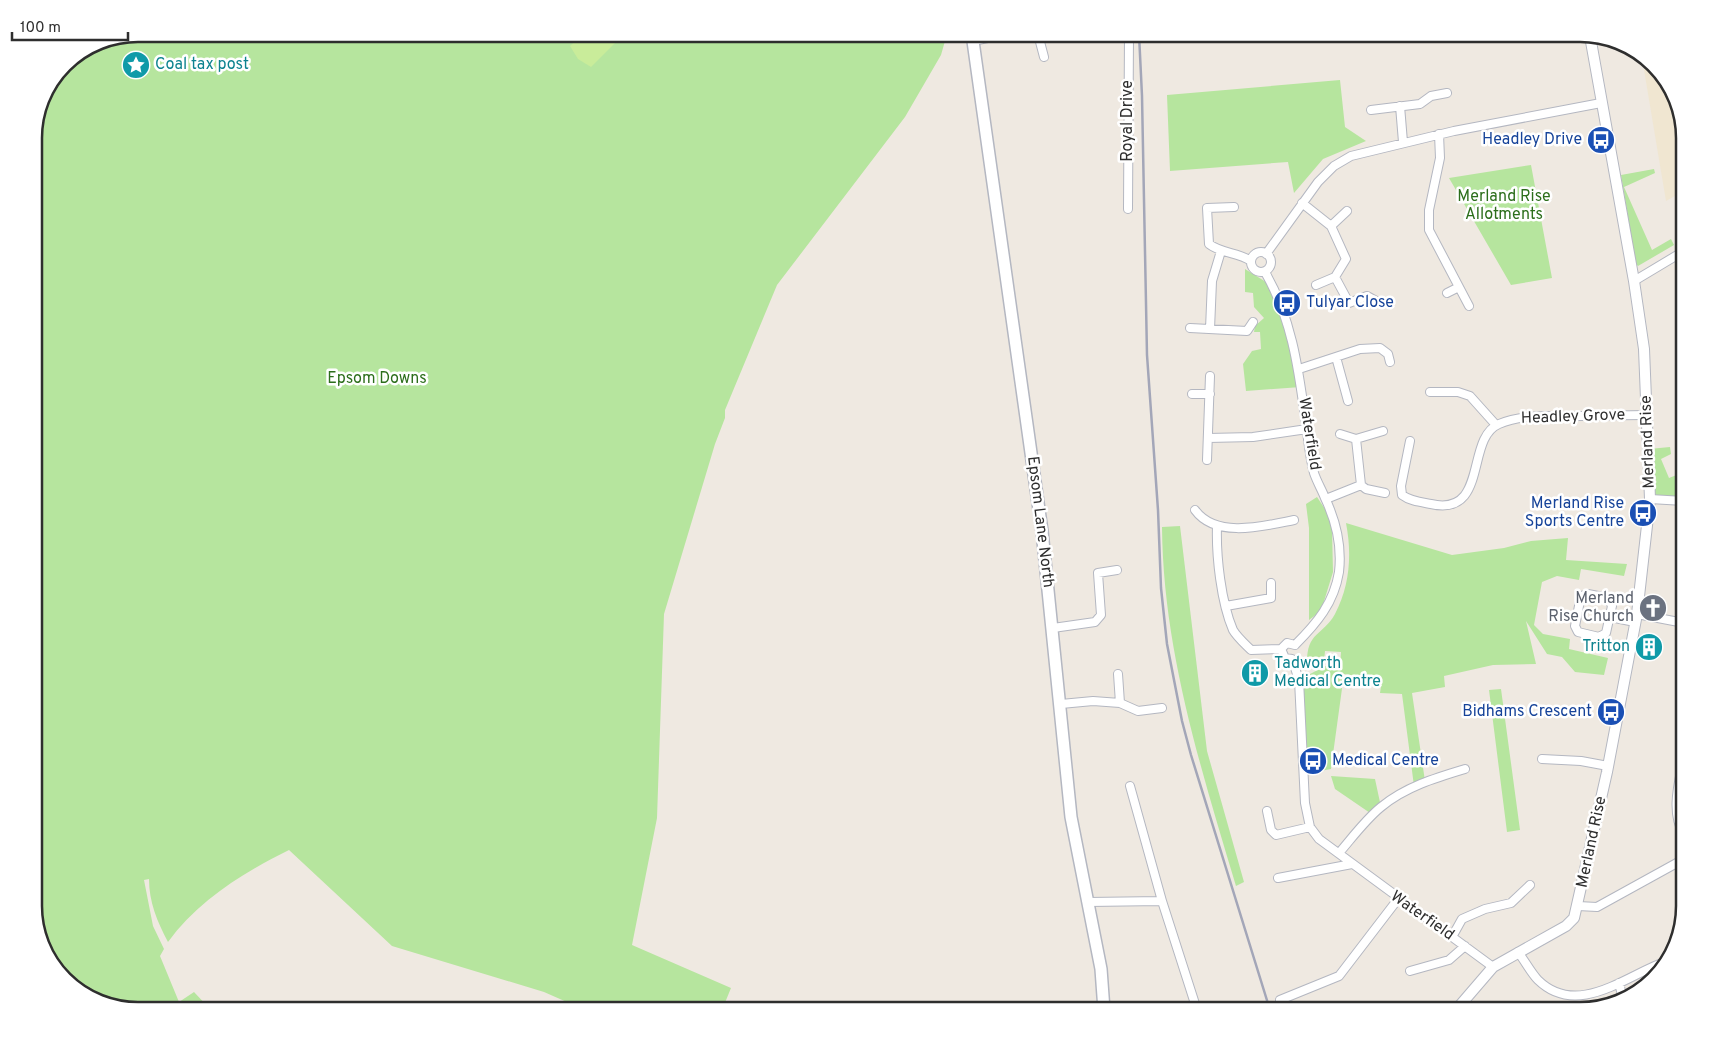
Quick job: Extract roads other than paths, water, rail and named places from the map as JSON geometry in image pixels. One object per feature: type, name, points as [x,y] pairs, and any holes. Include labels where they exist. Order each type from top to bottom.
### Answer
[{"type":"main road","name":"Epsom Lane North","points":[[974,42],[1034,471],[1053,628],[1071,817],[1101,969],[1103,1002]]},
{"type":"street","points":[[1040,42],[1044,57]]},
{"type":"street","name":"Royal Drive","points":[[1128,208],[1129,42]]},
{"type":"street","name":"Merland Rise","points":[[1578,906],[1608,766],[1636,618],[1650,499],[1644,349],[1634,282],[1591,43]]},
{"type":"street","points":[[1371,110],[1420,104],[1431,96],[1447,93]]},
{"type":"street","points":[[1266,254],[1318,182],[1334,166],[1351,156],[1439,134],[1602,103]]},
{"type":"street","points":[[1400,106],[1403,142]]},
{"type":"street","points":[[1439,134],[1440,158],[1429,210],[1429,230],[1469,306]]},
{"type":"street","points":[[1302,203],[1331,226],[1346,260],[1335,277],[1316,285]]},
{"type":"street","points":[[1234,207],[1207,208],[1209,244],[1221,251],[1242,255],[1251,261],[1254,270],[1265,272],[1269,268],[1271,261],[1266,254]]},
{"type":"street","points":[[1331,226],[1346,211]]},
{"type":"street","points":[[1210,329],[1212,281],[1221,251]]},
{"type":"street","points":[[1251,261],[1256,254],[1266,254]]},
{"type":"street","points":[[1634,282],[1675,256]]},
{"type":"street","name":"Waterfield","points":[[1265,272],[1282,304],[1293,338],[1315,475],[1338,533],[1339,572],[1333,594],[1323,616],[1295,645]]},
{"type":"street","points":[[1335,277],[1348,303],[1367,296],[1378,302]]},
{"type":"street","points":[[1447,292],[1459,287]]},
{"type":"street","points":[[1190,328],[1247,331],[1253,322]]},
{"type":"street","points":[[1299,369],[1360,349],[1380,348],[1388,354],[1390,362]]},
{"type":"street","points":[[1336,357],[1348,401]]},
{"type":"street","points":[[1208,460],[1210,376]]},
{"type":"street","points":[[1410,441],[1401,486],[1402,495],[1408,499],[1437,505],[1457,502],[1467,492],[1483,443],[1496,425],[1470,396],[1458,392],[1430,392]]},
{"type":"street","points":[[1192,394],[1210,394]]},
{"type":"street","name":"Headley Grove","points":[[1496,425],[1510,420],[1532,417],[1648,415]]},
{"type":"street","points":[[1208,438],[1253,437],[1307,429]]},
{"type":"street","points":[[1340,434],[1356,439],[1383,431]]},
{"type":"street","points":[[1356,439],[1361,485],[1366,489],[1385,493]]},
{"type":"street","points":[[1326,499],[1361,485]]},
{"type":"street","points":[[1650,499],[1675,500]]},
{"type":"street","points":[[1195,510],[1200,517],[1217,526],[1256,527],[1294,520]]},
{"type":"street","points":[[1217,526],[1216,547],[1226,606],[1234,631],[1251,650],[1281,649],[1287,643],[1295,645],[1298,653],[1292,659]]},
{"type":"street","points":[[1053,628],[1095,622],[1100,615],[1098,572],[1118,570]]},
{"type":"street","points":[[1226,606],[1271,598],[1272,584]]},
{"type":"street","points":[[1588,594],[1608,598],[1612,606],[1610,617],[1606,633],[1599,637],[1578,632],[1575,626],[1581,596],[1588,594]]},
{"type":"street","points":[[1610,617],[1676,622]]},
{"type":"street","points":[[1281,649],[1285,658],[1292,659]]},
{"type":"street","points":[[1267,811],[1271,830],[1276,835],[1310,827],[1305,803],[1299,680],[1292,659]]},
{"type":"street","points":[[1118,674],[1120,703]]},
{"type":"street","points":[[1061,704],[1093,701],[1120,703],[1138,711],[1162,708]]},
{"type":"street","points":[[1542,759],[1581,761],[1608,766]]},
{"type":"street","points":[[1339,853],[1368,819],[1395,797],[1425,781],[1464,769]]},
{"type":"street","points":[[1130,786],[1162,901],[1194,1002]]},
{"type":"street","points":[[1676,802],[1676,816]]},
{"type":"street","name":"Waterfield","points":[[1310,827],[1319,839],[1398,899],[1493,967]]},
{"type":"street","points":[[1463,1002],[1493,967],[1566,926],[1574,918],[1578,906],[1596,907],[1676,863]]},
{"type":"street","points":[[1278,878],[1352,864]]},
{"type":"street","points":[[1452,937],[1462,919],[1485,909],[1511,903],[1530,885]]},
{"type":"street","points":[[1280,1000],[1339,976],[1398,899]]},
{"type":"street","points":[[1088,902],[1162,901]]},
{"type":"street","points":[[1410,971],[1449,960],[1465,946]]},
{"type":"street","points":[[1518,952],[1538,980],[1553,990],[1570,995],[1588,995],[1652,968]]},
{"type":"street","points":[[1619,983],[1621,992]]},
{"type":"railway","points":[[1139,42],[1147,355],[1158,510],[1161,588],[1167,644],[1182,721],[1191,755],[1268,1002]]},
{"type":"place","name":"Coal tax post","points":[[136,65]]},
{"type":"place","name":"Headley Drive","points":[[1601,140]]},
{"type":"place","name":"Tulyar Close","points":[[1287,303]]},
{"type":"place","name":"Merland Rise Sports Centre","points":[[1643,513]]},
{"type":"place","name":"Merland Rise Church","points":[[1653,608]]},
{"type":"place","name":"Tritton","points":[[1649,647]]},
{"type":"place","name":"Tadworth Medical Centre","points":[[1255,673]]},
{"type":"place","name":"Bidhams Crescent","points":[[1611,712]]},
{"type":"place","name":"Medical Centre","points":[[1313,761]]},
{"type":"park label","name":"Merland Rise Allotments","points":[[1504,206]]},
{"type":"park label","name":"Epsom Downs","points":[[377,379]]}]
